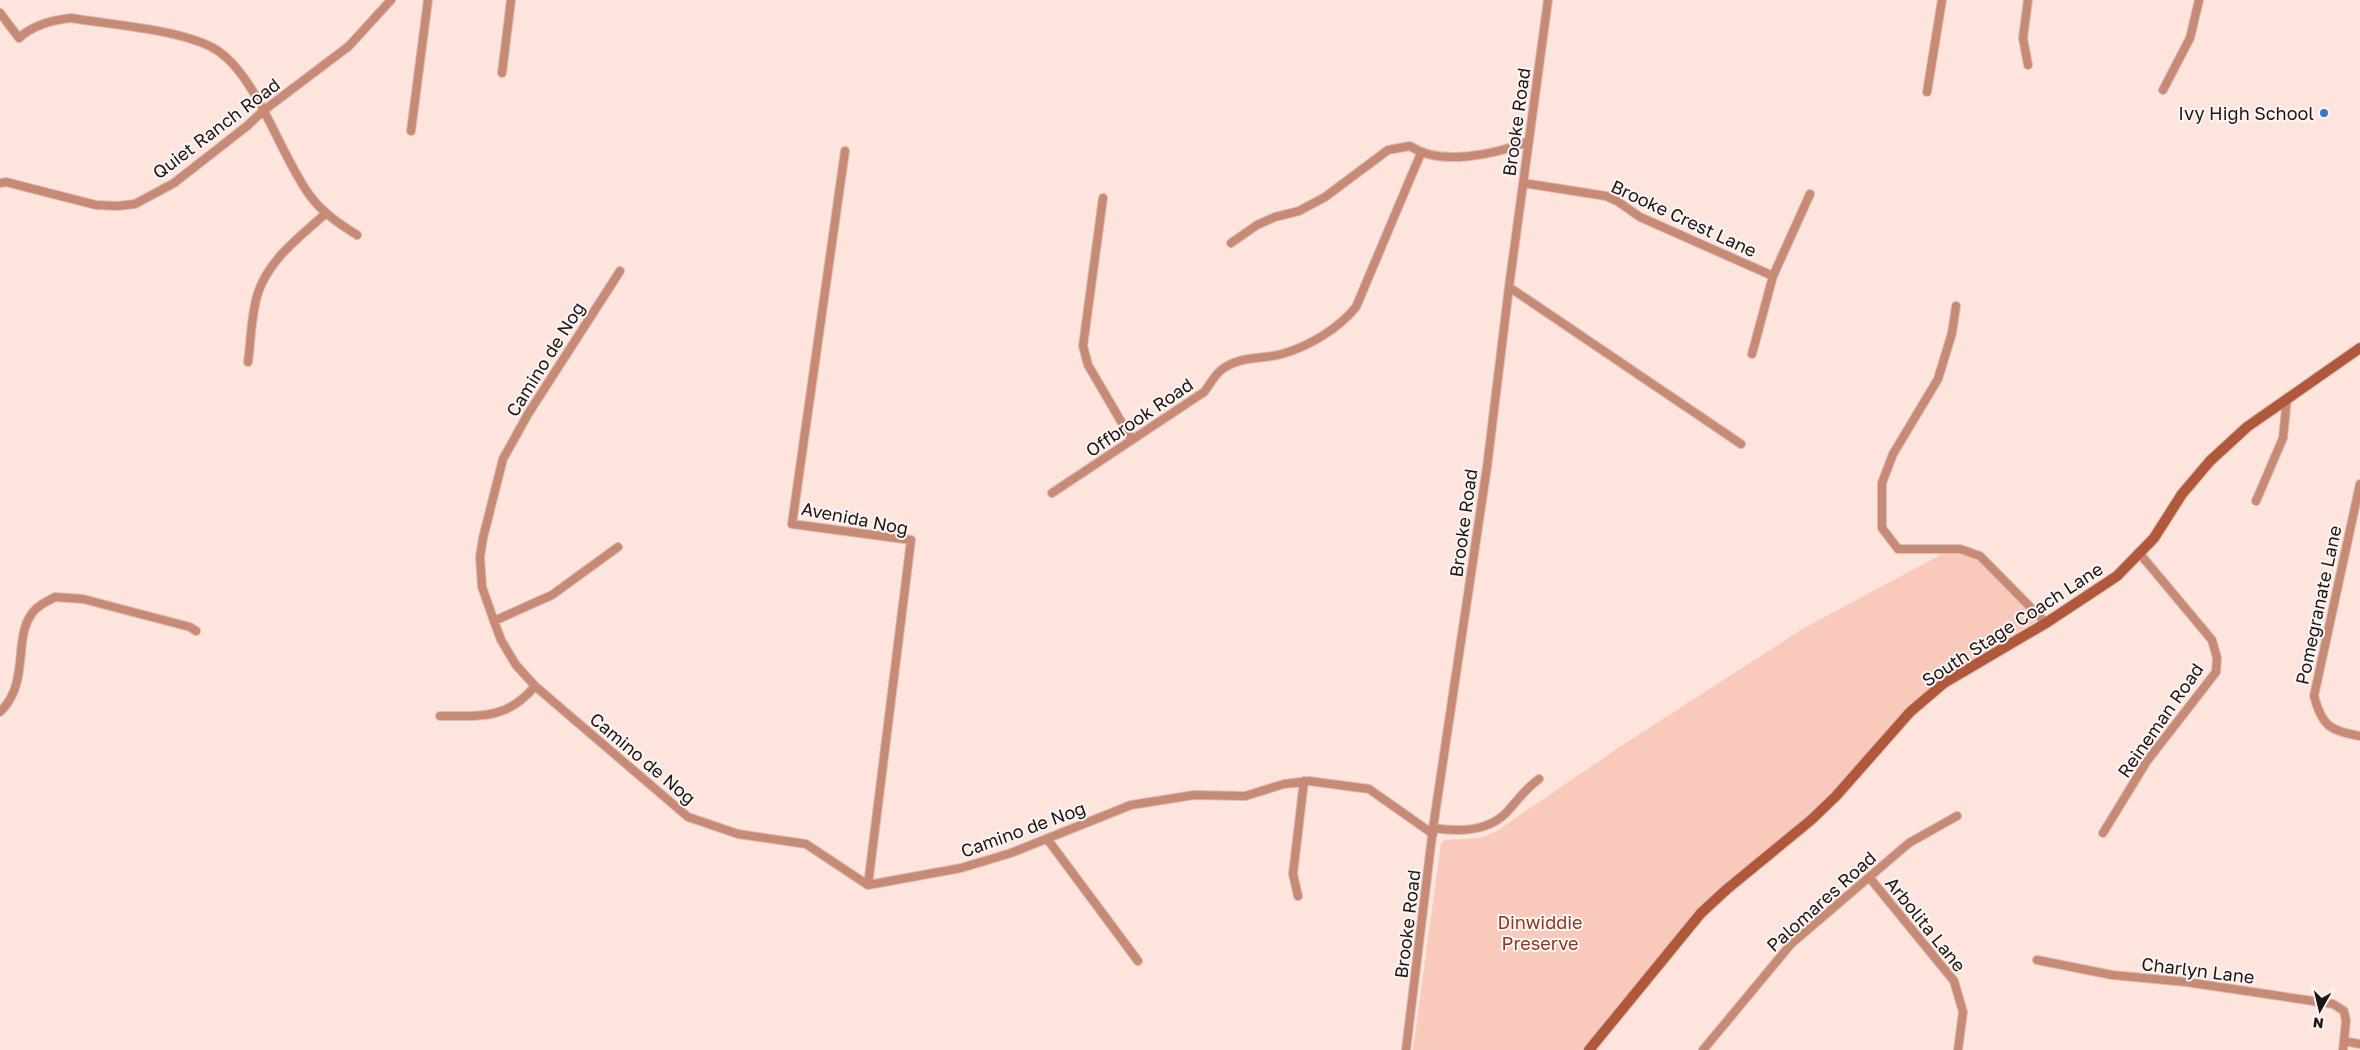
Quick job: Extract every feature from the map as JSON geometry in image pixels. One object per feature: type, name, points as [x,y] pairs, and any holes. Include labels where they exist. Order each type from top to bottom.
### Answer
[{"type":"main road","name":"South Stage Coach Lane","points":[[1589,1050],[1701,913],[1727,889],[1811,820],[1836,796],[1910,712],[1944,683],[2046,623],[2117,576],[2154,538],[2182,494],[2210,461],[2247,427],[2360,348]]},
{"type":"street","name":"Quiet Ranch Road","points":[[0,183],[6,182],[96,205],[117,206],[135,204],[174,183],[247,126],[263,111],[348,46],[391,0]]},
{"type":"street","points":[[411,131],[428,0]]},
{"type":"street","points":[[502,73],[512,0]]},
{"type":"street","name":"Brooke Road","points":[[1406,1050],[1433,831],[1487,467],[1508,287],[1530,141],[1548,0]]},
{"type":"street","points":[[1926,92],[1942,0]]},
{"type":"street","points":[[2028,0],[2023,38],[2028,65]]},
{"type":"street","points":[[2163,90],[2190,38],[2199,0]]},
{"type":"street","points":[[0,13],[19,38],[28,30],[56,20],[71,18],[181,36],[214,49],[234,64],[263,111],[310,196],[325,214],[357,235]]},
{"type":"street","points":[[1230,244],[1257,225],[1275,217],[1299,211],[1325,197],[1388,150],[1410,146],[1421,153],[1484,156],[1530,141]]},
{"type":"street","name":"Avenida Nog","points":[[845,151],[792,524],[911,540],[868,885]]},
{"type":"street","name":"Offbrook Road","points":[[1052,493],[1204,392],[1219,372],[1231,364],[1248,358],[1282,354],[1314,340],[1346,320],[1356,307],[1421,153]]},
{"type":"street","name":"Brooke Crest Lane","points":[[1523,183],[1606,196],[1618,201],[1640,217],[1773,276]]},
{"type":"street","points":[[1752,354],[1773,276],[1810,194]]},
{"type":"street","points":[[1103,198],[1083,346],[1088,365],[1132,440]]},
{"type":"street","points":[[248,362],[257,295],[263,279],[275,261],[325,214]]},
{"type":"street","name":"Camino de Nog","points":[[620,271],[528,414],[503,459],[480,557],[482,586],[501,640],[516,665],[535,686],[688,817],[738,834],[806,844],[868,885],[961,868],[1011,853],[1048,840],[1131,805],[1194,795],[1245,796],[1284,784],[1304,781],[1359,786],[1370,789],[1433,831]]},
{"type":"street","points":[[1508,287],[1741,444]]},
{"type":"street","points":[[1956,306],[1952,334],[1938,379],[1893,454],[1884,473],[1881,495],[1882,528],[1898,549],[1960,549],[1980,556],[2046,623]]},
{"type":"street","points":[[2256,501],[2282,438],[2287,398]]},
{"type":"street","name":"Pomegranate Lane","points":[[2360,484],[2314,696],[2322,719],[2328,726],[2339,732],[2360,736]]},
{"type":"street","points":[[494,621],[552,594],[618,547]]},
{"type":"street","name":"Reineman Road","points":[[2103,833],[2147,761],[2216,672],[2217,658],[2212,640],[2140,554]]},
{"type":"street","points":[[0,712],[14,695],[25,630],[32,612],[55,597],[93,602],[190,627],[196,631]]},
{"type":"street","points":[[440,716],[485,716],[498,714],[512,708],[535,686]]},
{"type":"street","points":[[1433,831],[1460,831],[1487,825],[1504,815],[1539,779]]},
{"type":"street","points":[[1298,896],[1293,874],[1304,781]]},
{"type":"street","name":"Palomares Road","points":[[1703,1050],[1791,944],[1909,843],[1957,816]]},
{"type":"street","points":[[1048,840],[1138,961]]},
{"type":"street","name":"Arbolita Lane","points":[[1869,877],[1954,981],[1963,1012],[1958,1050]]},
{"type":"street","name":"Charlyn Lane","points":[[2037,960],[2112,974],[2186,982],[2333,1004],[2344,1011],[2346,1021],[2344,1041]]},
{"type":"street","points":[[2343,1050],[2344,1041],[2360,1044]]},
{"type":"green space","name":"Dinwiddie Preserve","points":[[1946,552],[1977,557],[1992,564],[2011,583],[2036,621],[1945,676],[1906,708],[1870,754],[1806,817],[1694,918],[1585,1050],[1413,1050],[1441,843],[1445,840],[1480,838],[1495,832],[1621,746],[1804,628]]},
{"type":"place","name":"Ivy High School","points":[[2324,113]]}]
